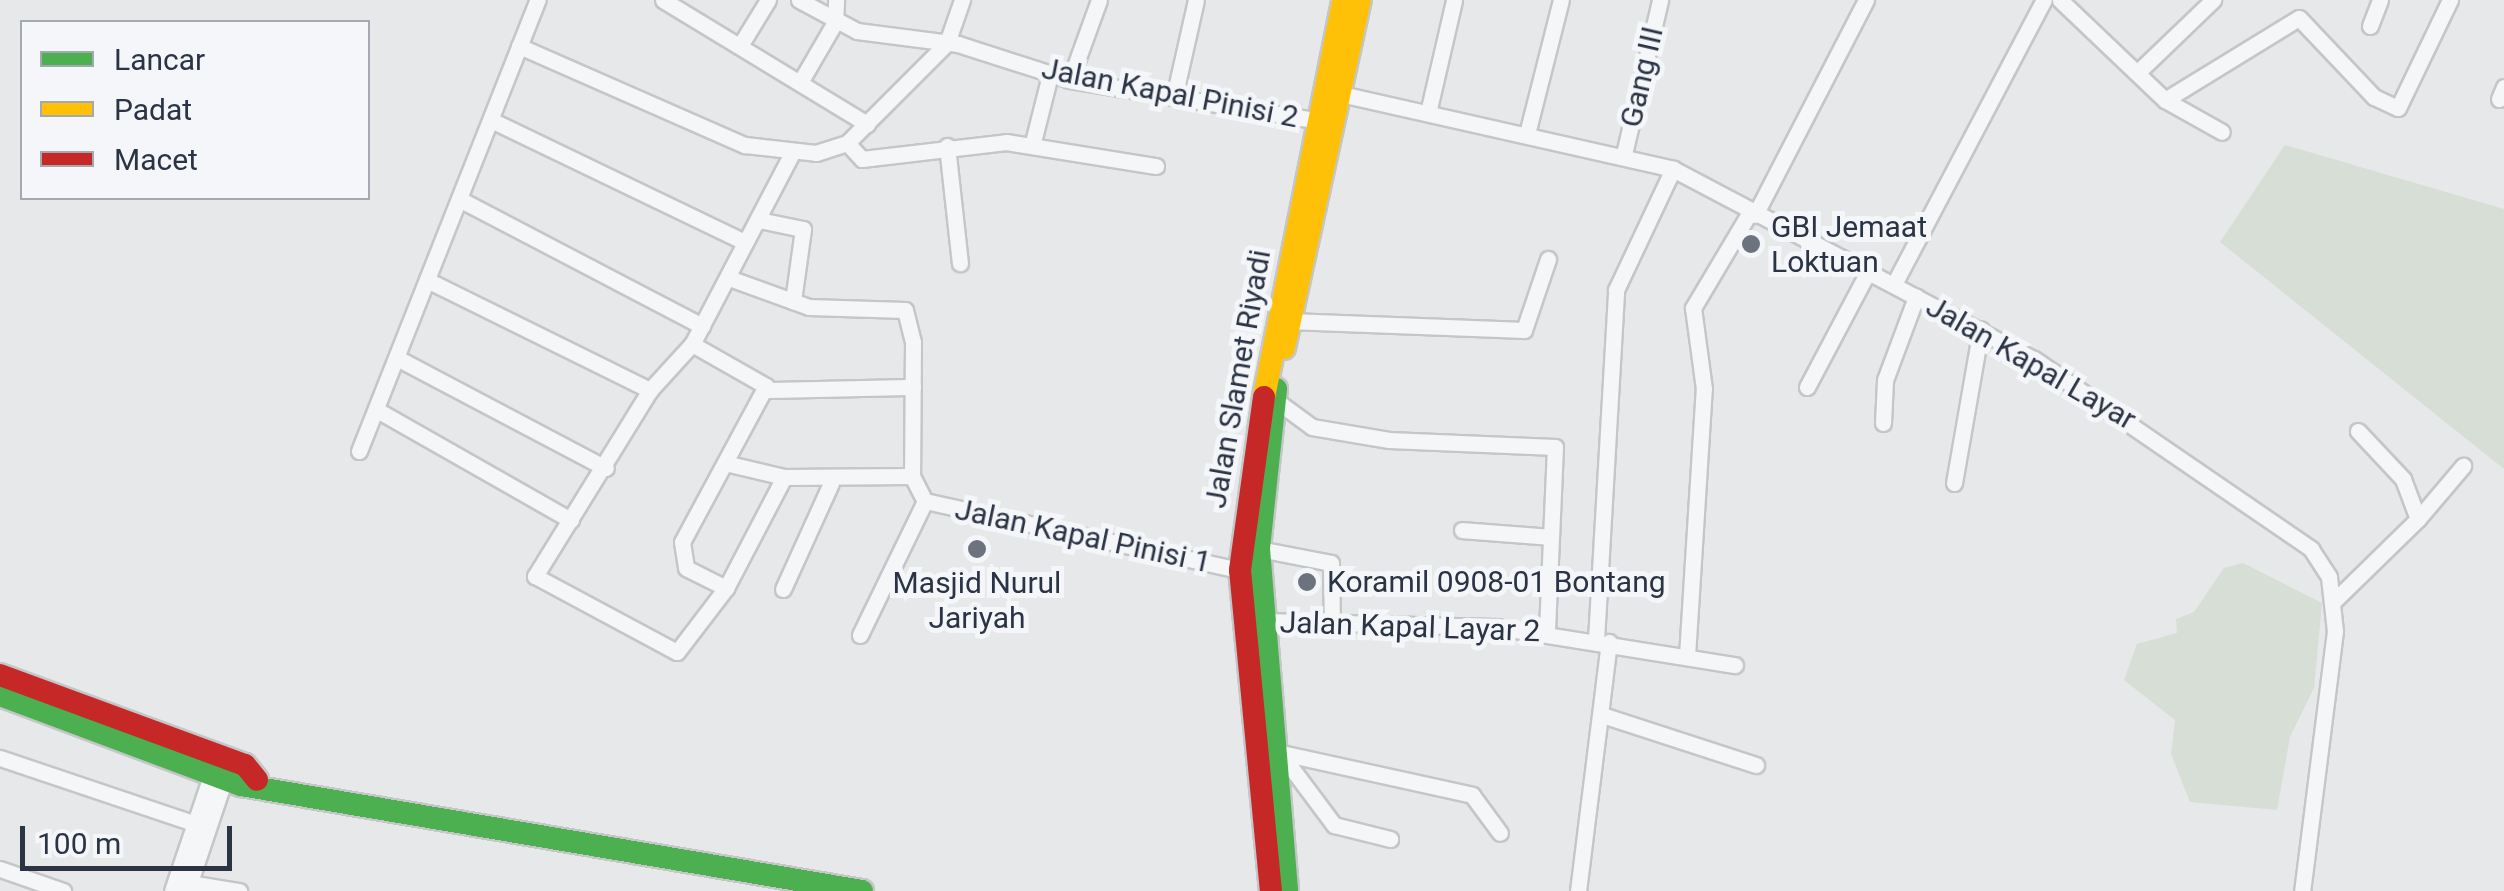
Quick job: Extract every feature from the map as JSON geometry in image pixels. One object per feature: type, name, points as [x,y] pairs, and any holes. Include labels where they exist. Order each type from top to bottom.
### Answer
[{"type":"street","points":[[359,451],[462,200],[538,0]]},
{"type":"street","points":[[663,0],[802,79],[867,124]]},
{"type":"street","points":[[742,44],[768,0]]},
{"type":"street","points":[[799,0],[835,22]]},
{"type":"street","points":[[802,79],[835,22],[836,0]]},
{"type":"street","points":[[520,46],[745,145],[791,155],[847,143],[947,44],[962,0]]},
{"type":"street","points":[[1070,80],[1098,0]]},
{"type":"street","points":[[1175,93],[1196,0]]},
{"type":"street","name":"Jalan Slamet Riyadi","points":[[1287,891],[1280,753],[1262,621],[1254,494],[1327,122],[1342,0]]},
{"type":"street","name":"Jalan Slamet Riyadi","points":[[1271,891],[1272,823],[1240,570],[1327,122],[1341,94],[1360,0]]},
{"type":"street","points":[[1428,113],[1454,0]]},
{"type":"street","points":[[1527,134],[1561,0]]},
{"type":"street","name":"Gang III","points":[[1624,154],[1660,0]]},
{"type":"street","points":[[1686,656],[1704,406],[1693,308],[1752,214],[1866,0]]},
{"type":"street","points":[[1894,284],[2044,0]]},
{"type":"street","points":[[2060,0],[2139,71],[2165,100],[2222,132]]},
{"type":"street","points":[[2139,71],[2213,0]]},
{"type":"street","points":[[2370,26],[2380,0]]},
{"type":"street","points":[[2165,100],[2299,18],[2374,96],[2398,108],[2450,0]]},
{"type":"street","name":"Jalan Kapal Pinisi 2","points":[[835,22],[947,44],[1070,80],[1175,93],[1327,122]]},
{"type":"street","points":[[1032,146],[1050,75]]},
{"type":"street","name":"Jalan Kapal Layar","points":[[1341,94],[1624,154],[1674,169],[1752,214],[1981,330],[2275,520],[2311,549],[2335,600],[2330,718],[2302,891]]},
{"type":"street","points":[[492,120],[745,242]]},
{"type":"street","points":[[847,143],[862,158],[947,146],[1032,146],[1156,166]]},
{"type":"street","points":[[947,146],[960,263]]},
{"type":"street","points":[[784,477],[726,588],[682,649],[665,650],[535,576],[606,468],[650,390],[692,344],[791,155]]},
{"type":"street","points":[[1578,891],[1602,715],[1616,290],[1674,169]]},
{"type":"street","points":[[462,200],[702,326]]},
{"type":"street","points":[[760,220],[802,229],[793,301]]},
{"type":"street","points":[[1290,321],[1524,330],[1548,259]]},
{"type":"street","points":[[1808,387],[1868,272]]},
{"type":"street","points":[[729,278],[793,301],[904,310],[914,387],[912,476],[926,501],[860,635]]},
{"type":"street","points":[[428,280],[650,390]]},
{"type":"street","points":[[1884,423],[1885,380],[1916,296]]},
{"type":"street","points":[[1954,483],[1981,330]]},
{"type":"street","points":[[692,344],[762,379],[766,390],[725,463],[681,555],[686,568],[726,588]]},
{"type":"street","points":[[396,358],[606,468]]},
{"type":"street","points":[[766,390],[914,387]]},
{"type":"street","points":[[1274,399],[1312,426],[1389,440],[1549,444],[1551,536],[1546,632]]},
{"type":"street","points":[[376,410],[571,520]]},
{"type":"street","points":[[2358,431],[2403,479],[2418,520]]},
{"type":"street","points":[[725,463],[831,483],[912,476]]},
{"type":"street","points":[[2335,600],[2418,520],[2463,466]]},
{"type":"street","points":[[783,589],[831,483]]},
{"type":"street","name":"Jalan Kapal Pinisi 1","points":[[926,501],[1240,570]]},
{"type":"street","points":[[1462,530],[1551,536]]},
{"type":"street","points":[[1259,549],[1332,563],[1332,624]]},
{"type":"street","name":"Jalan Kapal Layar 2","points":[[1262,621],[1546,632],[1736,665]]},
{"type":"street","points":[[0,675],[218,775],[257,780],[433,821],[862,891]]},
{"type":"street","points":[[0,695],[246,765],[257,780]]},
{"type":"street","points":[[1602,715],[1756,765]]},
{"type":"street","points":[[1280,753],[1472,795],[1500,833]]},
{"type":"street","points":[[1280,753],[1290,778],[1334,825],[1390,839]]},
{"type":"street","points":[[0,758],[201,826]]},
{"type":"street","points":[[172,891],[218,775]]},
{"type":"street","points":[[201,826],[188,887],[238,891]]},
{"type":"street","points":[[0,869],[63,891]]},
{"type":"shaded area","points":[[2285,145],[2504,209],[2504,469],[2220,242]]},
{"type":"shaded area","points":[[2243,563],[2322,603],[2314,688],[2290,737],[2277,810],[2190,802],[2171,754],[2175,720],[2124,680],[2137,644],[2177,633],[2176,619],[2194,612],[2224,568]]},
{"type":"traffic: fast","points":[[1276,389],[1259,549],[1287,891]]},
{"type":"traffic: fast","points":[[0,695],[241,785],[862,891]]},
{"type":"traffic: slow","points":[[1264,397],[1343,0]]},
{"type":"traffic: slow","points":[[1284,348],[1360,0]]},
{"type":"traffic: jam","points":[[1264,397],[1240,570],[1271,891]]},
{"type":"traffic: jam","points":[[0,675],[245,765],[257,780]]},
{"type":"place","name":"GBI Jemaat Loktuan","points":[[1751,244]]},
{"type":"place","name":"Masjid Nurul Jariyah","points":[[977,549]]},
{"type":"place","name":"Koramil 0908-01 Bontang","points":[[1307,582]]}]
